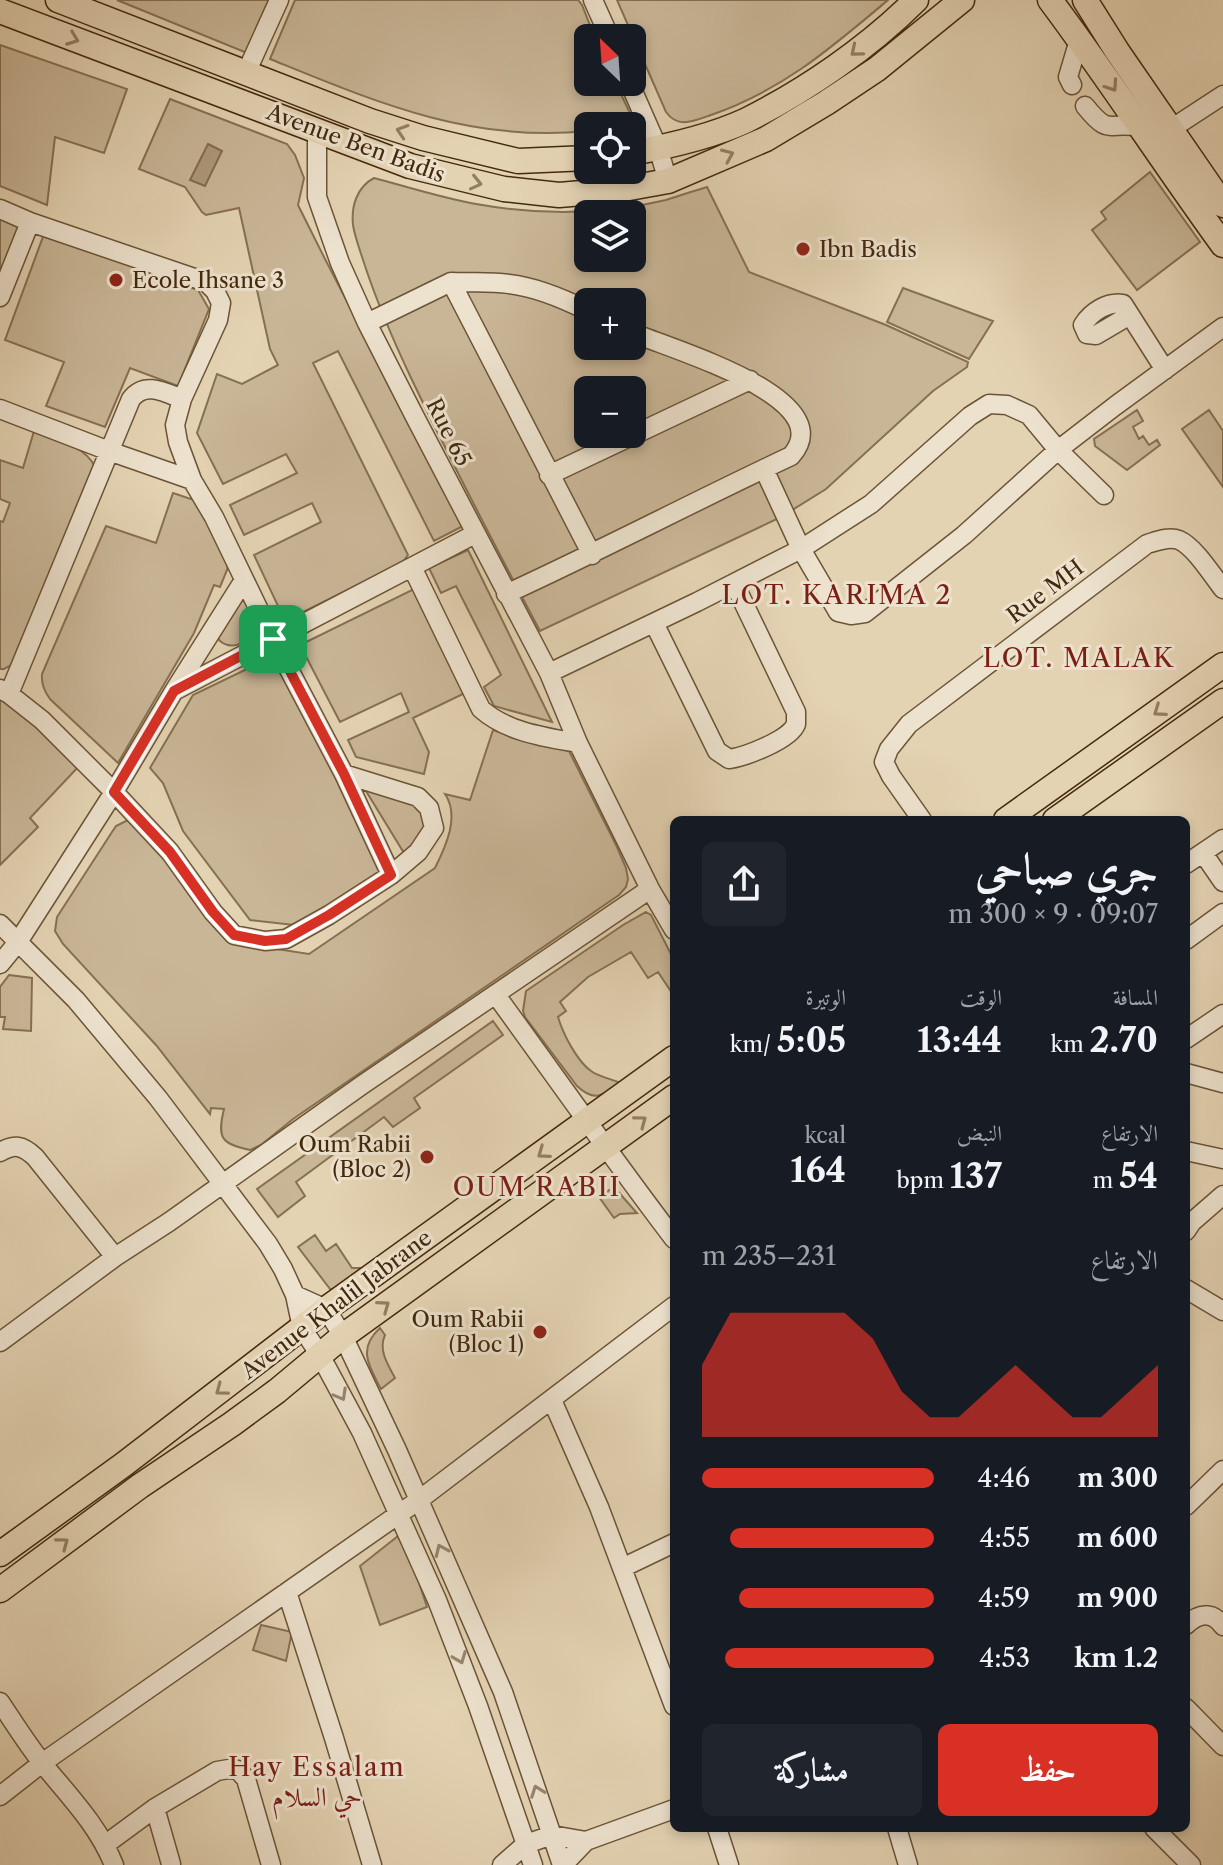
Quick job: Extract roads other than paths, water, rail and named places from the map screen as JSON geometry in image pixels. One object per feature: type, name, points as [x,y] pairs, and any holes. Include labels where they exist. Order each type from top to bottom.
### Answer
[{"type":"main road","name":"Avenue Ben Badis","points":[[58,0],[370,121],[423,138],[518,161],[574,159]]},
{"type":"main road","points":[[646,150],[743,122],[844,61],[916,0]]},
{"type":"main road","name":"Avenue Ben Badis","points":[[0,11],[410,166],[504,189],[559,195],[618,190],[668,181],[766,139],[877,69],[962,0]]},
{"type":"main road","points":[[1050,0],[1223,245]]},
{"type":"main road","points":[[1085,0],[1223,205]]},
{"type":"main road","points":[[1012,816],[1223,665]]},
{"type":"main road","points":[[1061,816],[1223,701]]},
{"type":"main road","name":"Avenue Khalil Jabrane","points":[[0,1554],[123,1465],[326,1309],[670,1061]]},
{"type":"main road","name":"Avenue Khalil Jabrane","points":[[0,1590],[140,1486],[232,1424],[343,1336],[670,1100]]},
{"type":"street","points":[[246,73],[279,0]]},
{"type":"street","points":[[593,0],[604,24]]},
{"type":"street","points":[[1072,85],[1068,77],[1079,40]]},
{"type":"street","points":[[1171,129],[1223,95]]},
{"type":"street","points":[[635,96],[658,148],[668,181]]},
{"type":"street","points":[[1085,106],[1098,122],[1107,127],[1140,127]]},
{"type":"street","name":"Rue 65","points":[[317,131],[317,197],[340,263],[367,323],[549,673],[578,743],[670,923]]},
{"type":"street","points":[[0,209],[206,282],[215,291],[221,303],[218,320],[182,399],[175,425],[178,442],[192,480],[214,517],[273,639],[344,774],[391,875]]},
{"type":"street","points":[[0,297],[30,222]]},
{"type":"street","points":[[367,323],[451,282],[510,284],[574,304]]},
{"type":"street","points":[[451,282],[592,555]]},
{"type":"street","points":[[1130,315],[1165,370]]},
{"type":"street","points":[[764,469],[801,549],[838,612],[851,615],[865,613],[964,535],[1058,450],[1223,327]]},
{"type":"street","points":[[506,594],[791,456],[797,449],[800,435],[796,416],[784,402],[750,380],[646,338]]},
{"type":"street","points":[[549,475],[750,380]]},
{"type":"street","points":[[182,399],[154,389],[137,392],[131,399],[5,692],[42,720],[114,792],[170,852],[213,912],[234,935],[265,941],[286,939],[391,875],[418,852],[434,828],[429,808],[418,797],[344,774]]},
{"type":"street","points":[[549,673],[801,549],[871,504],[970,416],[989,404],[1007,405],[1029,415],[1058,450],[1104,495]]},
{"type":"street","points":[[0,409],[192,480]]},
{"type":"street","points":[[174,691],[475,534]]},
{"type":"street","name":"Rue MH","points":[[919,816],[884,762],[889,749],[909,724],[1147,544],[1163,539],[1178,540],[1193,551],[1223,589]]},
{"type":"street","points":[[412,567],[481,709],[493,720],[508,726],[538,736],[578,743]]},
{"type":"street","points":[[0,964],[18,942],[114,792],[244,580]]},
{"type":"street","points":[[654,623],[717,751],[729,759],[742,757],[787,735],[796,724],[796,712],[734,583]]},
{"type":"street","points":[[1190,861],[1223,839]]},
{"type":"street","points":[[1203,853],[1223,882]]},
{"type":"street","points":[[0,1342],[115,1257],[650,889]]},
{"type":"street","points":[[1190,937],[1223,913]]},
{"type":"street","points":[[0,924],[85,1011],[158,1098],[268,1244],[283,1269],[295,1295],[302,1328],[362,1433],[437,1600],[533,1865]]},
{"type":"street","points":[[496,995],[670,1234]]},
{"type":"street","points":[[1190,1036],[1223,1014]]},
{"type":"street","points":[[1190,1074],[1223,1083]]},
{"type":"street","points":[[0,1152],[11,1146],[26,1149],[35,1157],[115,1257]]},
{"type":"street","points":[[1190,1152],[1223,1159]]},
{"type":"street","points":[[1190,1225],[1223,1195]]},
{"type":"street","points":[[1190,1292],[1221,1311]]},
{"type":"street","points":[[295,1295],[326,1309],[343,1336],[397,1450],[503,1692],[562,1865],[586,1841],[670,1810]]},
{"type":"street","points":[[0,1796],[42,1763],[419,1500],[670,1309]]},
{"type":"street","points":[[552,1400],[599,1507],[670,1695]]},
{"type":"street","points":[[1190,1502],[1223,1470]]},
{"type":"street","points":[[622,1568],[670,1545]]},
{"type":"street","points":[[287,1592],[372,1865]]},
{"type":"street","points":[[1190,1622],[1201,1615],[1211,1615],[1223,1626]]},
{"type":"street","points":[[0,1702],[42,1763],[72,1796],[106,1844],[114,1865]]},
{"type":"street","points":[[1190,1712],[1223,1746]]},
{"type":"street","points":[[106,1844],[155,1808],[217,1771],[238,1770],[246,1779],[271,1865]]},
{"type":"street","points":[[155,1808],[171,1865]]},
{"type":"street","points":[[718,1832],[729,1865]]},
{"type":"street","points":[[898,1832],[908,1865]]},
{"type":"street","points":[[1158,1832],[1191,1865]]},
{"type":"street","points":[[502,1865],[526,1844],[552,1835],[586,1841]]},
{"type":"place","name":"Ibn Badis","points":[[803,249]]},
{"type":"place","name":"Ecole Ihsane 3","points":[[116,280]]},
{"type":"place","name":"Oum Rabii (Bloc 2)","points":[[427,1157]]},
{"type":"place","name":"Oum Rabii (Bloc 1)","points":[[540,1332]]},
{"type":"district","name":"LOT. KARIMA 2","points":[[837,595]]},
{"type":"district","name":"LOT. MALAK","points":[[1079,658]]},
{"type":"district","name":"OUM RABII","points":[[537,1187]]},
{"type":"district","name":"Hay Essalam حي السلام","points":[[317,1782]]}]
